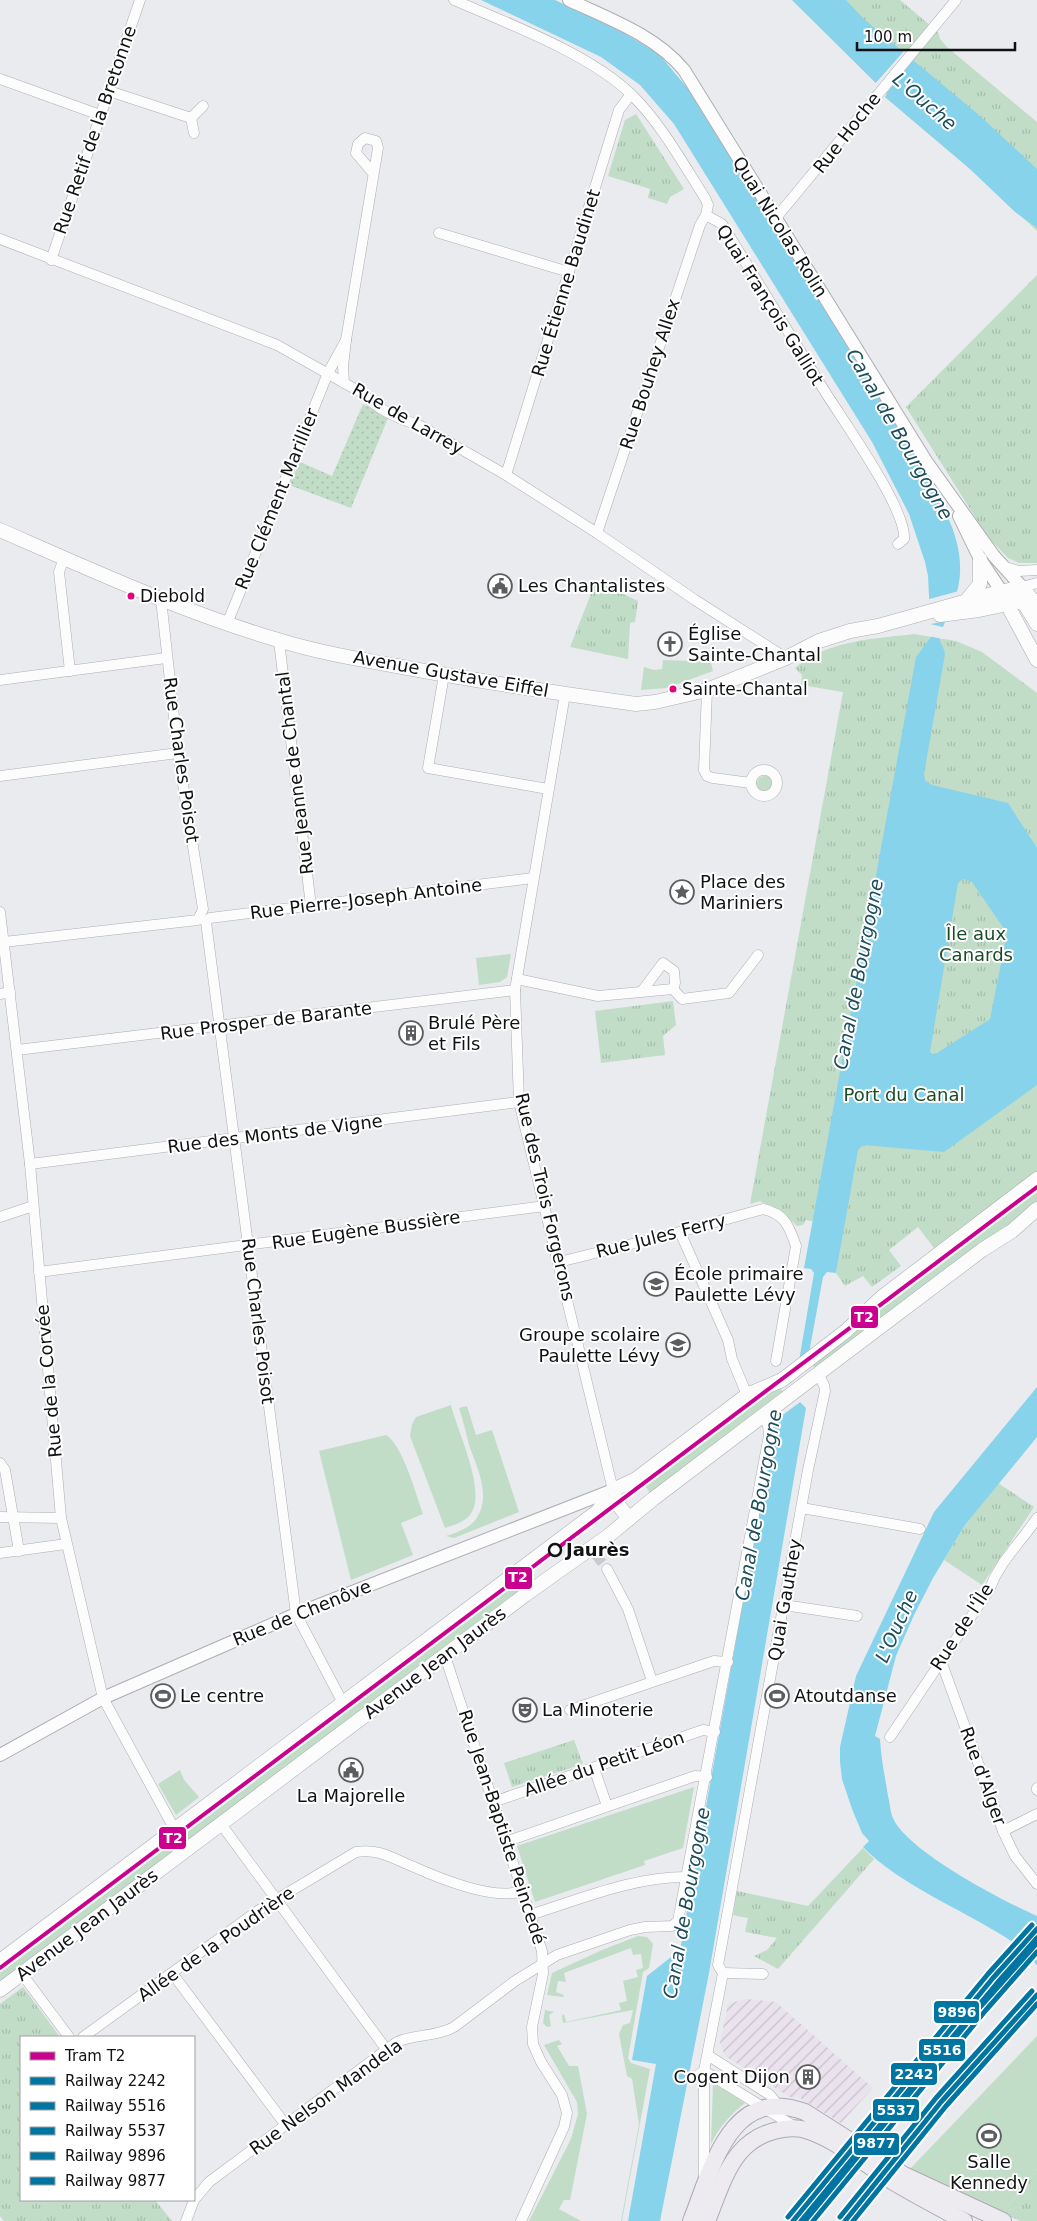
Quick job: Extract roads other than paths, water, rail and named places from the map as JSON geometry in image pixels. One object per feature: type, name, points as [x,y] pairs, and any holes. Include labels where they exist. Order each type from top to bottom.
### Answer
[{"type":"main road","name":"Avenue Gustave Eiffel","points":[[0,530],[161,599],[226,624],[279,641],[328,653],[444,675],[636,704],[655,702],[707,690],[786,658],[819,641],[850,631],[962,605],[1021,597]]},
{"type":"main road","points":[[962,605],[980,584],[980,559]]},
{"type":"main road","points":[[1021,597],[1037,624]]},
{"type":"main road","name":"Quai Nicolas Rolin","points":[[1021,597],[1037,660]]},
{"type":"main road","name":"Avenue Jean Jaurès","points":[[0,1961],[598,1511],[613,1490],[636,1479],[747,1395],[782,1380],[837,1338],[882,1297],[1037,1179]]},
{"type":"main road","name":"Avenue Jean Jaurès","points":[[0,1990],[445,1656],[593,1552],[629,1519],[982,1250],[1012,1231],[1037,1209]]},
{"type":"main road","points":[[613,1490],[617,1503],[629,1519]]},
{"type":"main road","points":[[691,2221],[729,2133],[747,2115],[771,2106],[792,2106],[805,2112],[835,2138],[897,2184],[957,2219]]},
{"type":"main road","points":[[707,2221],[732,2164],[741,2152],[751,2142],[780,2129],[799,2129],[835,2138],[926,2186],[1003,2221]]},
{"type":"street","name":"Rue Retif de la Bretonne","points":[[51,260],[140,0]]},
{"type":"street","name":"Quai François Galliot","points":[[454,0],[571,54],[601,70],[631,94],[655,121],[705,198],[708,205],[706,215],[722,224],[829,399],[868,458],[892,501],[904,533],[904,539],[898,544]]},
{"type":"street","name":"Quai Nicolas Rolin","points":[[569,0],[629,28],[671,56],[684,70],[926,461],[994,556],[1005,567],[1021,597]]},
{"type":"street","name":"Rue Hoche","points":[[775,219],[956,0]]},
{"type":"street","points":[[0,79],[100,115]]},
{"type":"street","points":[[109,91],[191,118]]},
{"type":"street","name":"Rue Étienne Baudinet","points":[[506,475],[619,110],[631,94]]},
{"type":"street","points":[[191,118],[202,106]]},
{"type":"street","points":[[191,118],[194,133]]},
{"type":"street","points":[[344,383],[343,366],[346,340],[373,173]]},
{"type":"street","name":"Rue Bouhey Allex","points":[[597,533],[700,225],[706,215]]},
{"type":"street","points":[[440,234],[569,272]]},
{"type":"street","name":"Rue de Larrey","points":[[0,239],[277,345],[362,393],[370,401],[404,420],[418,425],[506,475],[786,658]]},
{"type":"street","name":"Rue Clément Marillier","points":[[226,624],[328,374],[346,340]]},
{"type":"street","name":"Quai Nicolas Rolin","points":[[951,497],[980,559],[1021,597]]},
{"type":"street","points":[[961,520],[1002,579],[1021,597],[1037,583]]},
{"type":"street","points":[[64,558],[59,572],[70,671]]},
{"type":"street","points":[[1005,567],[1019,571],[1037,570]]},
{"type":"street","name":"Rue Charles Poisot","points":[[4,942],[198,920],[203,909],[178,753],[166,658],[161,599]]},
{"type":"street","name":"Rue Jeanne de Chantal","points":[[279,641],[311,906]]},
{"type":"street","points":[[0,680],[166,658]]},
{"type":"street","points":[[444,675],[428,768],[548,789]]},
{"type":"street","points":[[707,690],[704,770],[707,776],[713,778],[752,783]]},
{"type":"street","name":"Rue des Trois Forgerons","points":[[565,694],[516,984],[519,1102],[613,1490]]},
{"type":"street","points":[[0,776],[178,753]]},
{"type":"street","name":"Rue Pierre-Joseph Antoine","points":[[206,927],[206,922],[210,918],[533,878]]},
{"type":"street","name":"Rue de la Corvée","points":[[0,912],[4,942],[5,993],[12,1007],[30,1164],[61,1518],[103,1698],[175,1830]]},
{"type":"street","name":"Rue Charles Poisot","points":[[206,927],[296,1614],[343,1703]]},
{"type":"street","points":[[642,991],[663,963],[674,971],[675,983],[673,989],[682,999],[729,993],[758,955]]},
{"type":"street","name":"Rue Prosper de Barante","points":[[17,1050],[220,1027],[516,984],[598,996],[673,989]]},
{"type":"street","points":[[0,1009],[12,1007]]},
{"type":"street","name":"Rue des Monts de Vigne","points":[[30,1164],[235,1140],[519,1102]]},
{"type":"street","points":[[0,1217],[33,1206]]},
{"type":"street","name":"Rue Eugène Bussière","points":[[39,1272],[545,1206]]},
{"type":"street","name":"Rue Jules Ferry","points":[[559,1262],[763,1209],[777,1212],[790,1228],[796,1246],[776,1361]]},
{"type":"street","points":[[680,1232],[728,1340],[732,1359],[747,1395]]},
{"type":"street","name":"Quai Gauthey","points":[[704,2189],[704,2071],[723,1973],[718,1965],[825,1390],[818,1374]]},
{"type":"street","points":[[530,1915],[638,1881],[661,1877],[686,1877],[707,1776],[769,1435],[768,1425],[763,1416]]},
{"type":"street","points":[[0,1463],[5,1470],[19,1550]]},
{"type":"street","name":"Rue de Chenôve","points":[[0,1755],[103,1698],[296,1614],[613,1490]]},
{"type":"street","points":[[802,1508],[920,1530]]},
{"type":"street","points":[[0,1517],[61,1518]]},
{"type":"street","name":"Rue de l'Île","points":[[890,1737],[989,1590],[995,1576],[1016,1544],[1037,1518]]},
{"type":"street","points":[[0,1553],[66,1544]]},
{"type":"street","points":[[607,1569],[628,1609],[652,1681]]},
{"type":"street","points":[[784,1605],[857,1616]]},
{"type":"street","name":"Rue Jean-Baptiste Peincedé","points":[[445,1656],[542,1950],[543,1964],[532,2027],[533,2044],[541,2062],[562,2095],[567,2113],[564,2127],[521,2221]]},
{"type":"street","points":[[570,1710],[714,1661],[728,1662]]},
{"type":"street","name":"Rue d'Alger","points":[[942,1661],[1003,1831],[1016,1856],[1037,1884]]},
{"type":"street","name":"Allée du Petit Léon","points":[[493,1802],[703,1730],[715,1732]]},
{"type":"street","points":[[594,1768],[607,1806]]},
{"type":"street","points":[[505,1842],[695,1776],[707,1776]]},
{"type":"street","points":[[1003,1831],[1037,1814]]},
{"type":"street","points":[[221,1824],[386,2049]]},
{"type":"street","name":"Allée de la Poudrière","points":[[85,2036],[221,1936],[347,1855],[365,1850],[383,1852],[430,1874],[485,1892],[509,1894],[522,1891]]},
{"type":"street","name":"Rue Nelson Mandela","points":[[195,2196],[209,2182],[386,2049],[404,2039],[444,2032],[454,2027],[515,1981],[557,1954],[630,1930],[677,1924],[680,1918],[686,1877]]},
{"type":"street","points":[[172,1973],[285,2124]]},
{"type":"street","points":[[723,1973],[763,1974]]},
{"type":"street","points":[[22,1974],[69,2036]]},
{"type":"street","points":[[708,2056],[770,2095],[771,2106]]},
{"type":"street","points":[[692,2079],[704,2071],[771,2106],[799,2129]]},
{"type":"street","name":"Rue Nelson Mandela","points":[[186,2221],[193,2201]]},
{"type":"water","name":"Canal de Bourgogne","points":[[481,0],[555,0],[622,32],[659,54],[689,90],[927,476],[948,516],[953,530],[960,558],[960,573],[958,588],[941,635],[940,641],[945,654],[924,774],[925,780],[932,785],[1008,803],[1037,848],[1037,1085],[944,1152],[863,1145],[858,1150],[836,1273],[827,1272],[823,1277],[800,1402],[806,1408],[709,1973],[660,2221],[628,2221],[656,2064],[632,2060],[647,1976],[680,1950],[776,1420],[791,1408],[814,1273],[811,1269],[804,1268],[916,657],[931,637],[928,576],[925,562],[909,514],[872,442],[674,124],[640,85],[601,57]],"holes":[[[963,879],[972,882],[1007,933],[990,1019],[937,1053],[932,1054],[930,1052],[958,883]]]},
{"type":"water","name":"L'Ouche","points":[[792,0],[846,0],[865,20],[980,116],[1037,169],[1037,228],[1015,212],[970,169],[885,97],[887,94]]},
{"type":"water","name":"L'Ouche","points":[[1037,1387],[1037,1437],[965,1525],[933,1578],[896,1656],[875,1736],[880,1739],[891,1813],[902,1831],[936,1860],[958,1874],[1037,1916],[1037,1965],[1009,1940],[913,1885],[878,1861],[863,1847],[869,1841],[862,1833],[842,1779],[840,1747],[856,1676],[934,1512]]},
{"type":"tunnel","points":[[596,1555],[607,1569]]},
{"type":"tram line","name":"T2","points":[[0,1968],[1037,1187]]},
{"type":"rail line","name":"9896","points":[[788,2217],[988,1974],[1032,1925]]},
{"type":"rail line","name":"2242","points":[[793,2221],[993,1978],[1037,1929]]},
{"type":"rail line","name":"5516","points":[[801,2221],[998,1982],[1037,1938]]},
{"type":"rail line","name":"5537","points":[[805,2221],[981,2006],[1037,1943]]},
{"type":"rail line","name":"9877","points":[[813,2221],[986,2010],[1037,1952]]},
{"type":"rail line","name":"9896","points":[[840,2217],[936,2098],[1032,1991]]},
{"type":"rail line","name":"2242","points":[[845,2221],[941,2102],[1037,1995]]},
{"type":"rail line","name":"5516","points":[[853,2221],[946,2106],[1037,2004]]},
{"type":"place","name":"Les Chantalistes","points":[[500,586]]},
{"type":"place","name":"Diebold","points":[[131,596]]},
{"type":"place","name":"Église Sainte-Chantal","points":[[670,644]]},
{"type":"place","name":"Sainte-Chantal","points":[[673,689]]},
{"type":"place","name":"Place des Mariniers","points":[[682,892]]},
{"type":"place","name":"Brulé Père et Fils","points":[[411,1033]]},
{"type":"place","name":"École primaire Paulette Lévy","points":[[656,1284]]},
{"type":"place","name":"Groupe scolaire Paulette Lévy","points":[[678,1345]]},
{"type":"place","name":"Jaurès","points":[[555,1550]]},
{"type":"place","name":"Le centre","points":[[163,1696]]},
{"type":"place","name":"Atoutdanse","points":[[777,1696]]},
{"type":"place","name":"La Minoterie","points":[[525,1710]]},
{"type":"place","name":"La Majorelle","points":[[351,1770]]},
{"type":"place","name":"Cogent Dijon","points":[[808,2077]]},
{"type":"place","name":"Salle Kennedy","points":[[989,2136]]},
{"type":"park label","name":"Île aux Canards","points":[[976,944]]},
{"type":"park label","name":"Port du Canal","points":[[904,1095]]}]
